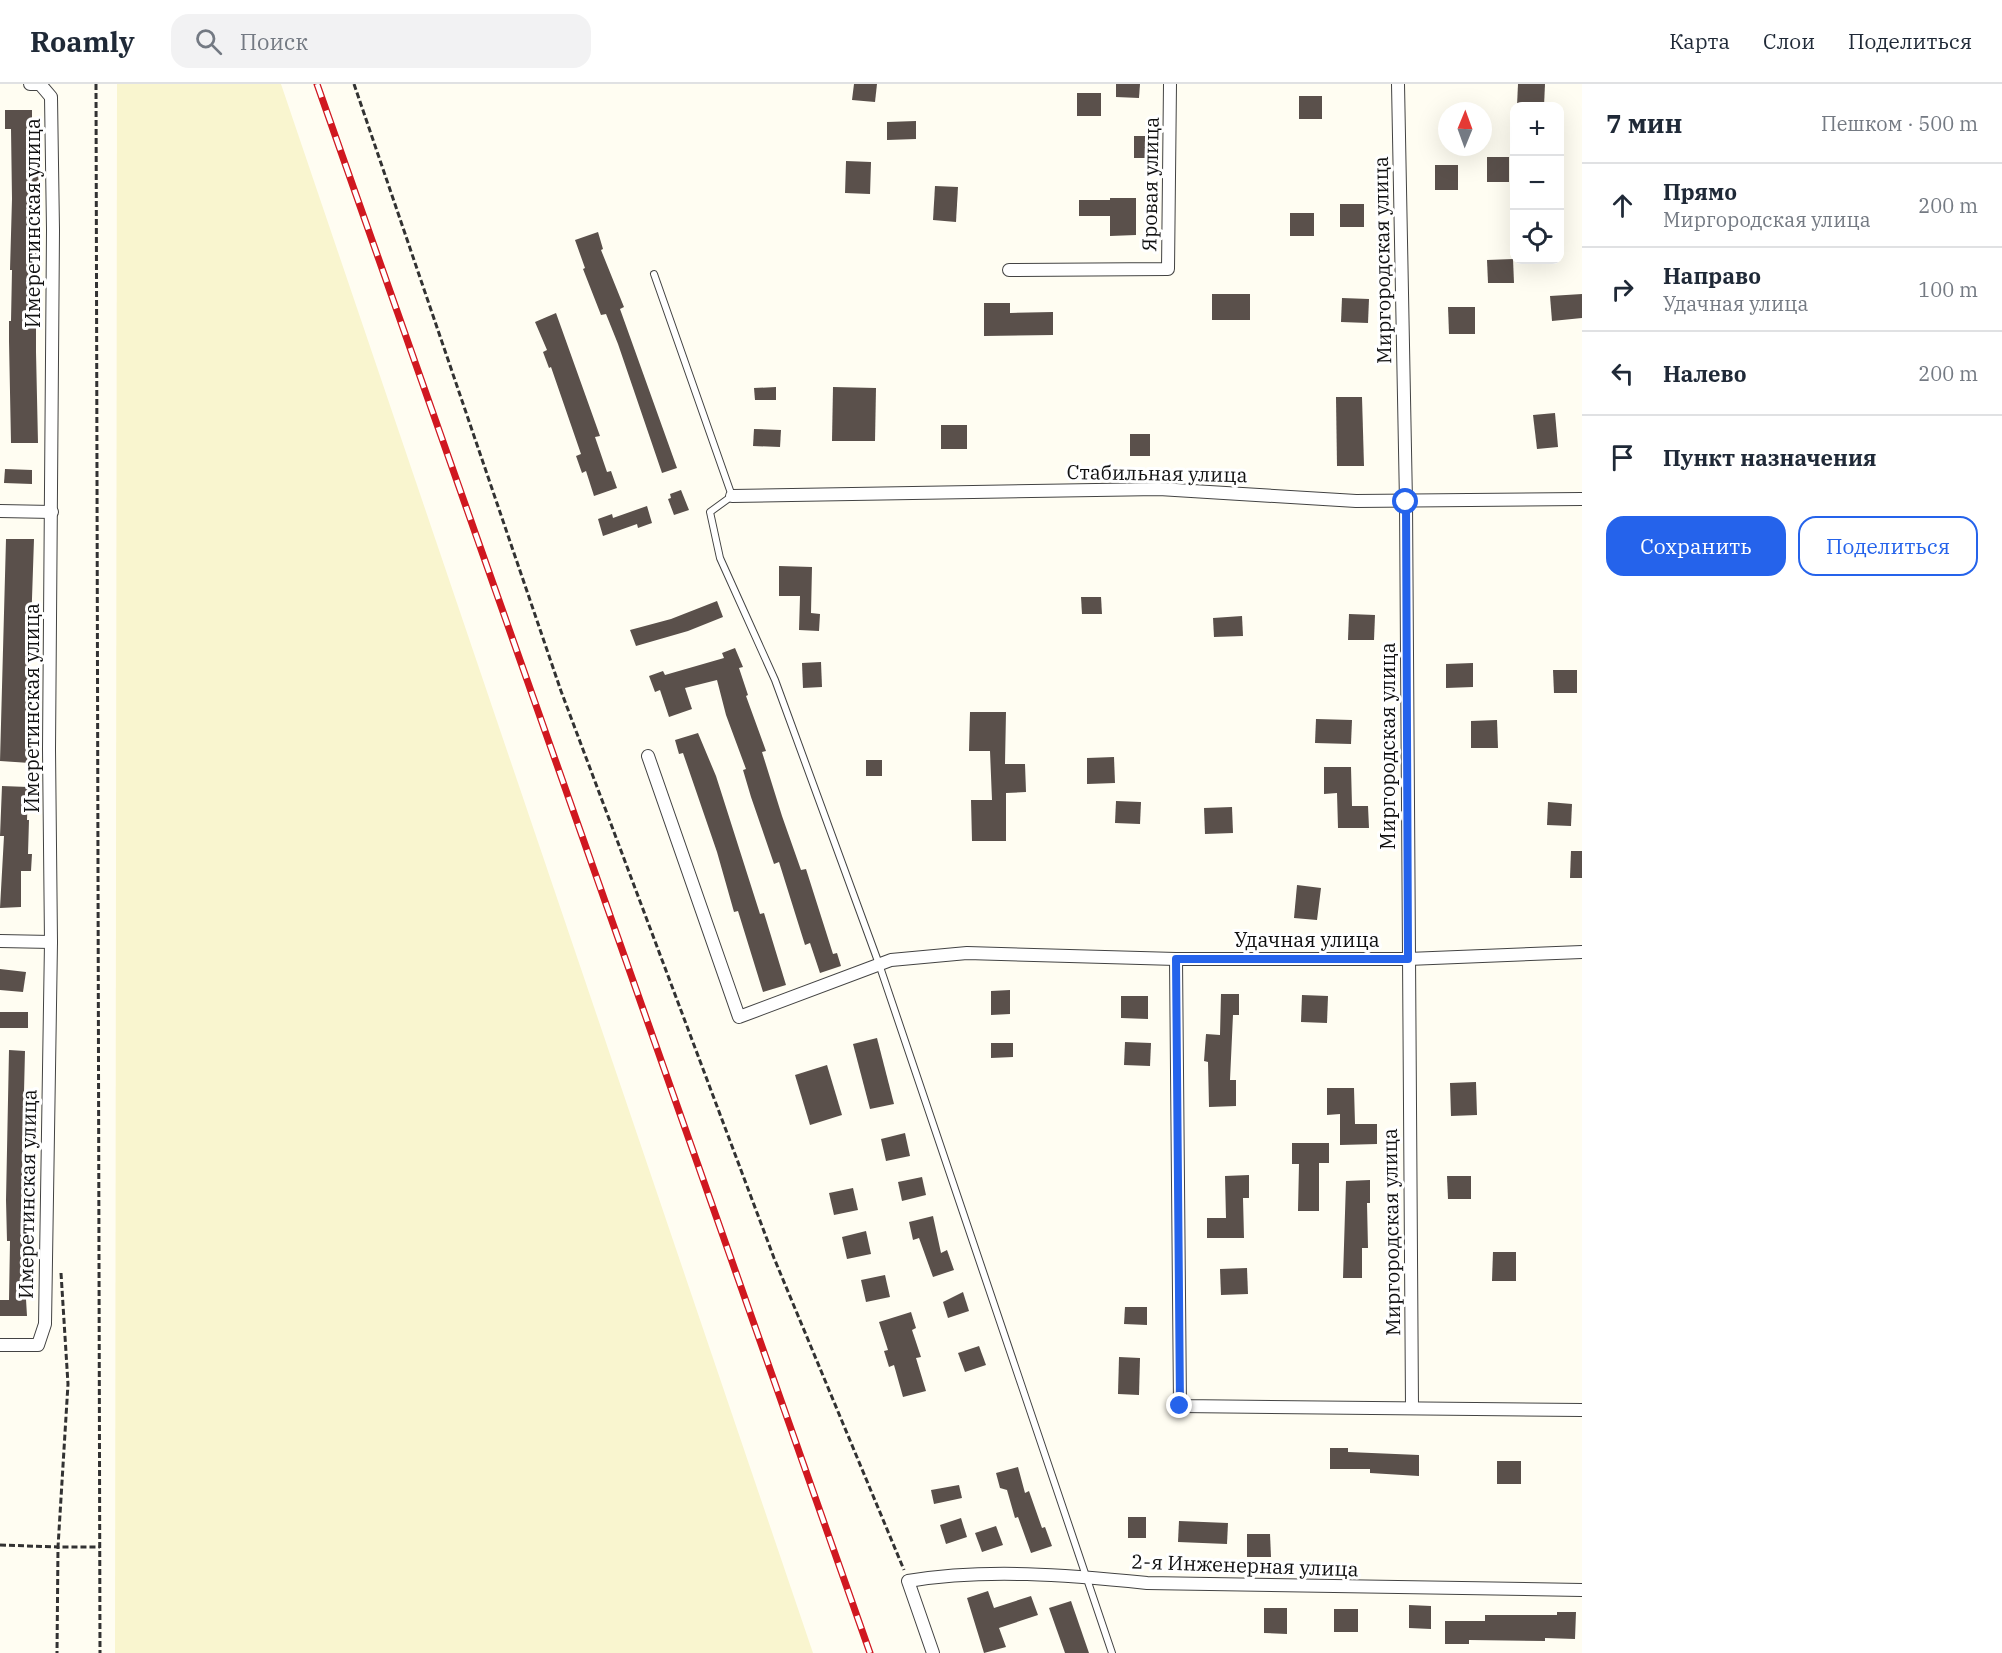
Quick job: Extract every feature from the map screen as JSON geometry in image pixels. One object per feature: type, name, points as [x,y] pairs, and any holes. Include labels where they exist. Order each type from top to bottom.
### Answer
[{"type":"street","name":"Имеретинская улица","points":[[0,1345],[38,1346],[45,1324],[51,942],[49,748],[52,512],[51,97],[40,84],[30,84]]},
{"type":"street","name":"Яровая улица","points":[[1009,270],[1168,269],[1170,84]]},
{"type":"street","name":"Миргородская улица","points":[[1398,84],[1406,502],[1412,1407]]},
{"type":"street","name":"Стабильная улица","points":[[732,496],[1159,489],[1356,501],[1582,500]]},
{"type":"street","points":[[0,511],[52,512]]},
{"type":"street","name":"Удачная улица","points":[[648,756],[739,1017],[891,960],[967,953],[1176,959],[1408,959],[1582,952]]},
{"type":"street","points":[[0,941],[51,942]]},
{"type":"street","points":[[1176,959],[1180,1406],[1582,1410]]},
{"type":"street","name":"2-я Инженерная улица","points":[[908,1581],[955,1573],[1086,1577],[1147,1583],[1582,1590]]},
{"type":"street","points":[[908,1581],[933,1653]]},
{"type":"lane","points":[[654,274],[732,496],[710,512],[720,558],[775,680],[879,964],[934,1119],[1112,1653]]},
{"type":"path","points":[[96,84],[100,1653]]},
{"type":"path","points":[[354,84],[561,692],[774,1258],[908,1581]]},
{"type":"path","points":[[0,1545],[100,1547]]},
{"type":"path","points":[[57,1653],[58,1547]]},
{"type":"shaded area","points":[[117,84],[281,84],[813,1653],[115,1653]]},
{"type":"building","points":[[854,84],[877,84],[875,102],[852,100]]},
{"type":"building","points":[[1116,84],[1140,84],[1139,98],[1116,97]]},
{"type":"building","points":[[1518,84],[1545,84],[1544,102],[1517,102]]},
{"type":"building","points":[[1077,93],[1101,93],[1101,116],[1077,116]]},
{"type":"building","points":[[1299,96],[1322,96],[1322,119],[1299,119]]},
{"type":"building","points":[[5,110],[32,110],[32,143],[38,143],[39,235],[37,235],[36,284],[39,284],[39,304],[36,304],[36,352],[38,443],[11,443],[9,321],[11,321],[12,270],[10,270],[11,129],[5,129]]},
{"type":"building","points":[[916,121],[916,139],[887,140],[887,122]]},
{"type":"building","points":[[1134,136],[1148,136],[1148,158],[1134,158]]},
{"type":"building","points":[[1487,157],[1509,157],[1509,182],[1487,182]]},
{"type":"building","points":[[846,161],[871,162],[870,194],[845,193]]},
{"type":"building","points":[[1435,165],[1458,165],[1458,190],[1435,190]]},
{"type":"building","points":[[935,186],[958,187],[956,222],[933,220]]},
{"type":"building","points":[[1110,198],[1136,198],[1136,235],[1110,236],[1110,216],[1079,216],[1079,200],[1110,200]]},
{"type":"building","points":[[1340,204],[1364,204],[1364,227],[1340,227]]},
{"type":"building","points":[[1290,213],[1314,213],[1314,236],[1290,236]]},
{"type":"building","points":[[598,232],[603,249],[601,250],[624,307],[620,309],[677,468],[662,473],[618,344],[606,314],[601,315],[583,269],[585,268],[575,240]]},
{"type":"building","points":[[1510,259],[1510,264],[1513,264],[1514,283],[1488,283],[1487,260]]},
{"type":"building","points":[[1212,294],[1250,294],[1250,320],[1212,320]]},
{"type":"building","points":[[1582,294],[1582,318],[1552,321],[1550,296]]},
{"type":"building","points":[[1342,298],[1369,299],[1368,323],[1341,322]]},
{"type":"building","points":[[984,303],[1010,303],[1010,313],[1053,312],[1053,335],[984,336]]},
{"type":"building","points":[[1448,307],[1475,307],[1475,334],[1449,334]]},
{"type":"building","points":[[556,313],[600,436],[595,437],[607,472],[611,471],[617,488],[594,496],[586,471],[582,473],[576,456],[581,454],[551,367],[549,368],[543,352],[547,350],[535,322]]},
{"type":"building","points":[[776,387],[776,400],[755,400],[754,388]]},
{"type":"building","points":[[833,387],[876,388],[875,441],[832,441]]},
{"type":"building","points":[[1336,397],[1362,397],[1364,466],[1337,466]]},
{"type":"building","points":[[1555,413],[1558,447],[1537,449],[1533,415]]},
{"type":"building","points":[[941,425],[967,425],[967,449],[941,449]]},
{"type":"building","points":[[754,429],[781,430],[780,447],[753,446]]},
{"type":"building","points":[[1130,434],[1150,434],[1150,456],[1130,456]]},
{"type":"building","points":[[5,469],[32,470],[32,484],[4,483]]},
{"type":"building","points":[[681,490],[689,510],[674,515],[668,499],[671,498],[670,494]]},
{"type":"building","points":[[647,506],[652,523],[638,528],[637,524],[603,536],[598,519],[612,514],[613,518]]},
{"type":"building","points":[[6,539],[34,539],[27,747],[31,747],[30,763],[0,761]]},
{"type":"building","points":[[779,566],[812,567],[811,613],[820,614],[819,631],[799,630],[800,596],[779,596]]},
{"type":"building","points":[[1081,597],[1101,597],[1102,614],[1082,614]]},
{"type":"building","points":[[717,601],[723,617],[688,631],[636,646],[630,630],[671,619]]},
{"type":"building","points":[[1349,614],[1375,615],[1374,640],[1348,640]]},
{"type":"building","points":[[1242,616],[1243,636],[1214,637],[1213,618]]},
{"type":"building","points":[[735,648],[743,667],[739,668],[748,695],[746,696],[766,751],[762,752],[782,816],[801,870],[806,869],[833,954],[837,953],[841,966],[820,973],[810,943],[805,945],[779,862],[774,864],[751,797],[743,770],[746,769],[726,715],[717,680],[685,688],[692,709],[669,717],[660,690],[655,692],[649,676],[663,671],[665,675],[724,658],[722,653]]},
{"type":"building","points":[[821,662],[822,687],[803,688],[802,663]]},
{"type":"building","points":[[1473,663],[1473,687],[1446,688],[1446,664]]},
{"type":"building","points":[[1553,670],[1577,670],[1577,693],[1554,693]]},
{"type":"building","points":[[970,712],[1006,712],[1005,764],[1025,764],[1026,792],[1006,793],[1006,841],[972,841],[971,800],[992,800],[990,751],[969,751]]},
{"type":"building","points":[[1316,719],[1352,720],[1351,744],[1315,743]]},
{"type":"building","points":[[1497,720],[1498,748],[1471,748],[1471,721]]},
{"type":"building","points":[[698,733],[716,776],[760,914],[764,913],[786,985],[763,992],[738,911],[734,912],[717,852],[683,753],[679,754],[675,740]]},
{"type":"building","points":[[1114,757],[1115,783],[1087,784],[1087,758]]},
{"type":"building","points":[[866,760],[882,760],[882,776],[866,776]]},
{"type":"building","points":[[1324,767],[1351,767],[1352,806],[1368,806],[1369,828],[1338,828],[1337,793],[1324,794]]},
{"type":"building","points":[[2,786],[28,787],[28,854],[32,854],[31,871],[21,871],[21,907],[0,908],[4,836],[0,836]]},
{"type":"building","points":[[1116,801],[1141,802],[1140,824],[1115,823]]},
{"type":"building","points":[[1548,802],[1572,804],[1571,826],[1547,825]]},
{"type":"building","points":[[1232,807],[1233,833],[1205,834],[1204,808]]},
{"type":"building","points":[[1571,851],[1582,851],[1582,878],[1570,878]]},
{"type":"building","points":[[1297,885],[1321,888],[1317,920],[1294,918]]},
{"type":"building","points":[[0,969],[26,972],[23,992],[0,990]]},
{"type":"building","points":[[1010,990],[1010,1014],[991,1015],[991,991]]},
{"type":"building","points":[[1221,994],[1239,994],[1239,1015],[1233,1015],[1230,1080],[1236,1080],[1236,1106],[1209,1107],[1208,1062],[1204,1061],[1206,1034],[1220,1035]]},
{"type":"building","points":[[1302,995],[1328,996],[1327,1023],[1301,1022]]},
{"type":"building","points":[[1121,996],[1148,996],[1148,1019],[1121,1018]]},
{"type":"building","points":[[0,1012],[28,1012],[28,1028],[0,1028]]},
{"type":"building","points":[[877,1038],[894,1104],[870,1109],[853,1044]]},
{"type":"building","points":[[1125,1042],[1151,1043],[1150,1066],[1124,1065]]},
{"type":"building","points":[[991,1043],[1013,1043],[1013,1057],[991,1058]]},
{"type":"building","points":[[9,1050],[25,1051],[21,1215],[27,1316],[0,1316],[0,1300],[9,1300],[10,1241],[7,1241],[6,1200]]},
{"type":"building","points":[[827,1065],[842,1115],[810,1125],[795,1075]]},
{"type":"building","points":[[1476,1082],[1477,1115],[1451,1116],[1450,1083]]},
{"type":"building","points":[[1327,1088],[1354,1088],[1355,1124],[1377,1124],[1377,1144],[1340,1145],[1340,1114],[1327,1115]]},
{"type":"building","points":[[905,1133],[910,1156],[886,1161],[881,1139]]},
{"type":"building","points":[[1292,1143],[1329,1143],[1329,1163],[1319,1163],[1319,1211],[1298,1211],[1299,1164],[1292,1164]]},
{"type":"building","points":[[1249,1175],[1249,1198],[1243,1198],[1244,1238],[1207,1238],[1207,1218],[1226,1218],[1225,1176]]},
{"type":"building","points":[[1447,1176],[1471,1176],[1471,1199],[1448,1199]]},
{"type":"building","points":[[922,1177],[926,1195],[902,1201],[898,1182]]},
{"type":"building","points":[[1370,1180],[1370,1203],[1367,1203],[1368,1248],[1362,1248],[1362,1278],[1343,1278],[1346,1181]]},
{"type":"building","points":[[853,1188],[858,1210],[834,1215],[829,1193]]},
{"type":"building","points":[[933,1216],[941,1253],[947,1250],[954,1270],[933,1277],[919,1238],[913,1240],[909,1222]]},
{"type":"building","points":[[866,1231],[871,1254],[847,1259],[842,1237]]},
{"type":"building","points":[[1493,1252],[1516,1252],[1516,1281],[1492,1281]]},
{"type":"building","points":[[1247,1268],[1248,1294],[1221,1295],[1220,1269]]},
{"type":"building","points":[[885,1275],[890,1297],[866,1302],[861,1280]]},
{"type":"building","points":[[963,1292],[969,1311],[948,1318],[943,1302]]},
{"type":"building","points":[[1125,1307],[1147,1307],[1147,1325],[1124,1324]]},
{"type":"building","points":[[911,1312],[916,1328],[912,1330],[921,1357],[916,1358],[926,1391],[903,1397],[894,1365],[889,1367],[884,1351],[888,1350],[879,1322]]},
{"type":"building","points":[[979,1346],[986,1365],[965,1372],[958,1353]]},
{"type":"building","points":[[1119,1357],[1140,1358],[1139,1395],[1118,1394]]},
{"type":"building","points":[[1330,1448],[1348,1448],[1348,1452],[1419,1455],[1419,1476],[1370,1473],[1370,1469],[1330,1469]]},
{"type":"building","points":[[1497,1461],[1521,1461],[1521,1484],[1497,1484]]},
{"type":"building","points":[[1018,1467],[1025,1493],[1029,1491],[1042,1528],[1045,1527],[1052,1546],[1031,1553],[1018,1517],[1015,1518],[1007,1490],[1000,1488],[996,1473]]},
{"type":"building","points":[[959,1485],[962,1498],[934,1504],[931,1490]]},
{"type":"building","points":[[1128,1517],[1146,1517],[1146,1538],[1128,1538]]},
{"type":"building","points":[[961,1518],[967,1537],[946,1544],[940,1525]]},
{"type":"building","points":[[1179,1521],[1228,1523],[1227,1544],[1178,1542]]},
{"type":"building","points":[[996,1526],[1003,1545],[982,1552],[975,1533]]},
{"type":"building","points":[[1247,1534],[1270,1534],[1271,1557],[1247,1557]]},
{"type":"building","points":[[988,1591],[994,1608],[1031,1596],[1038,1615],[999,1628],[1006,1647],[984,1653],[967,1598]]},
{"type":"building","points":[[1071,1601],[1089,1653],[1065,1653],[1049,1608]]},
{"type":"building","points":[[1409,1605],[1431,1606],[1431,1629],[1409,1628]]},
{"type":"building","points":[[1264,1608],[1287,1608],[1287,1634],[1264,1633]]},
{"type":"building","points":[[1334,1609],[1358,1609],[1358,1632],[1334,1632]]},
{"type":"building","points":[[1557,1612],[1576,1612],[1575,1639],[1469,1640],[1469,1644],[1445,1644],[1445,1621],[1485,1621],[1485,1615],[1557,1615]]},
{"type":"railway","points":[[317,84],[870,1653]]},
{"type":"route","points":[[1180,1406],[1176,959],[1408,959],[1406,502]]}]
